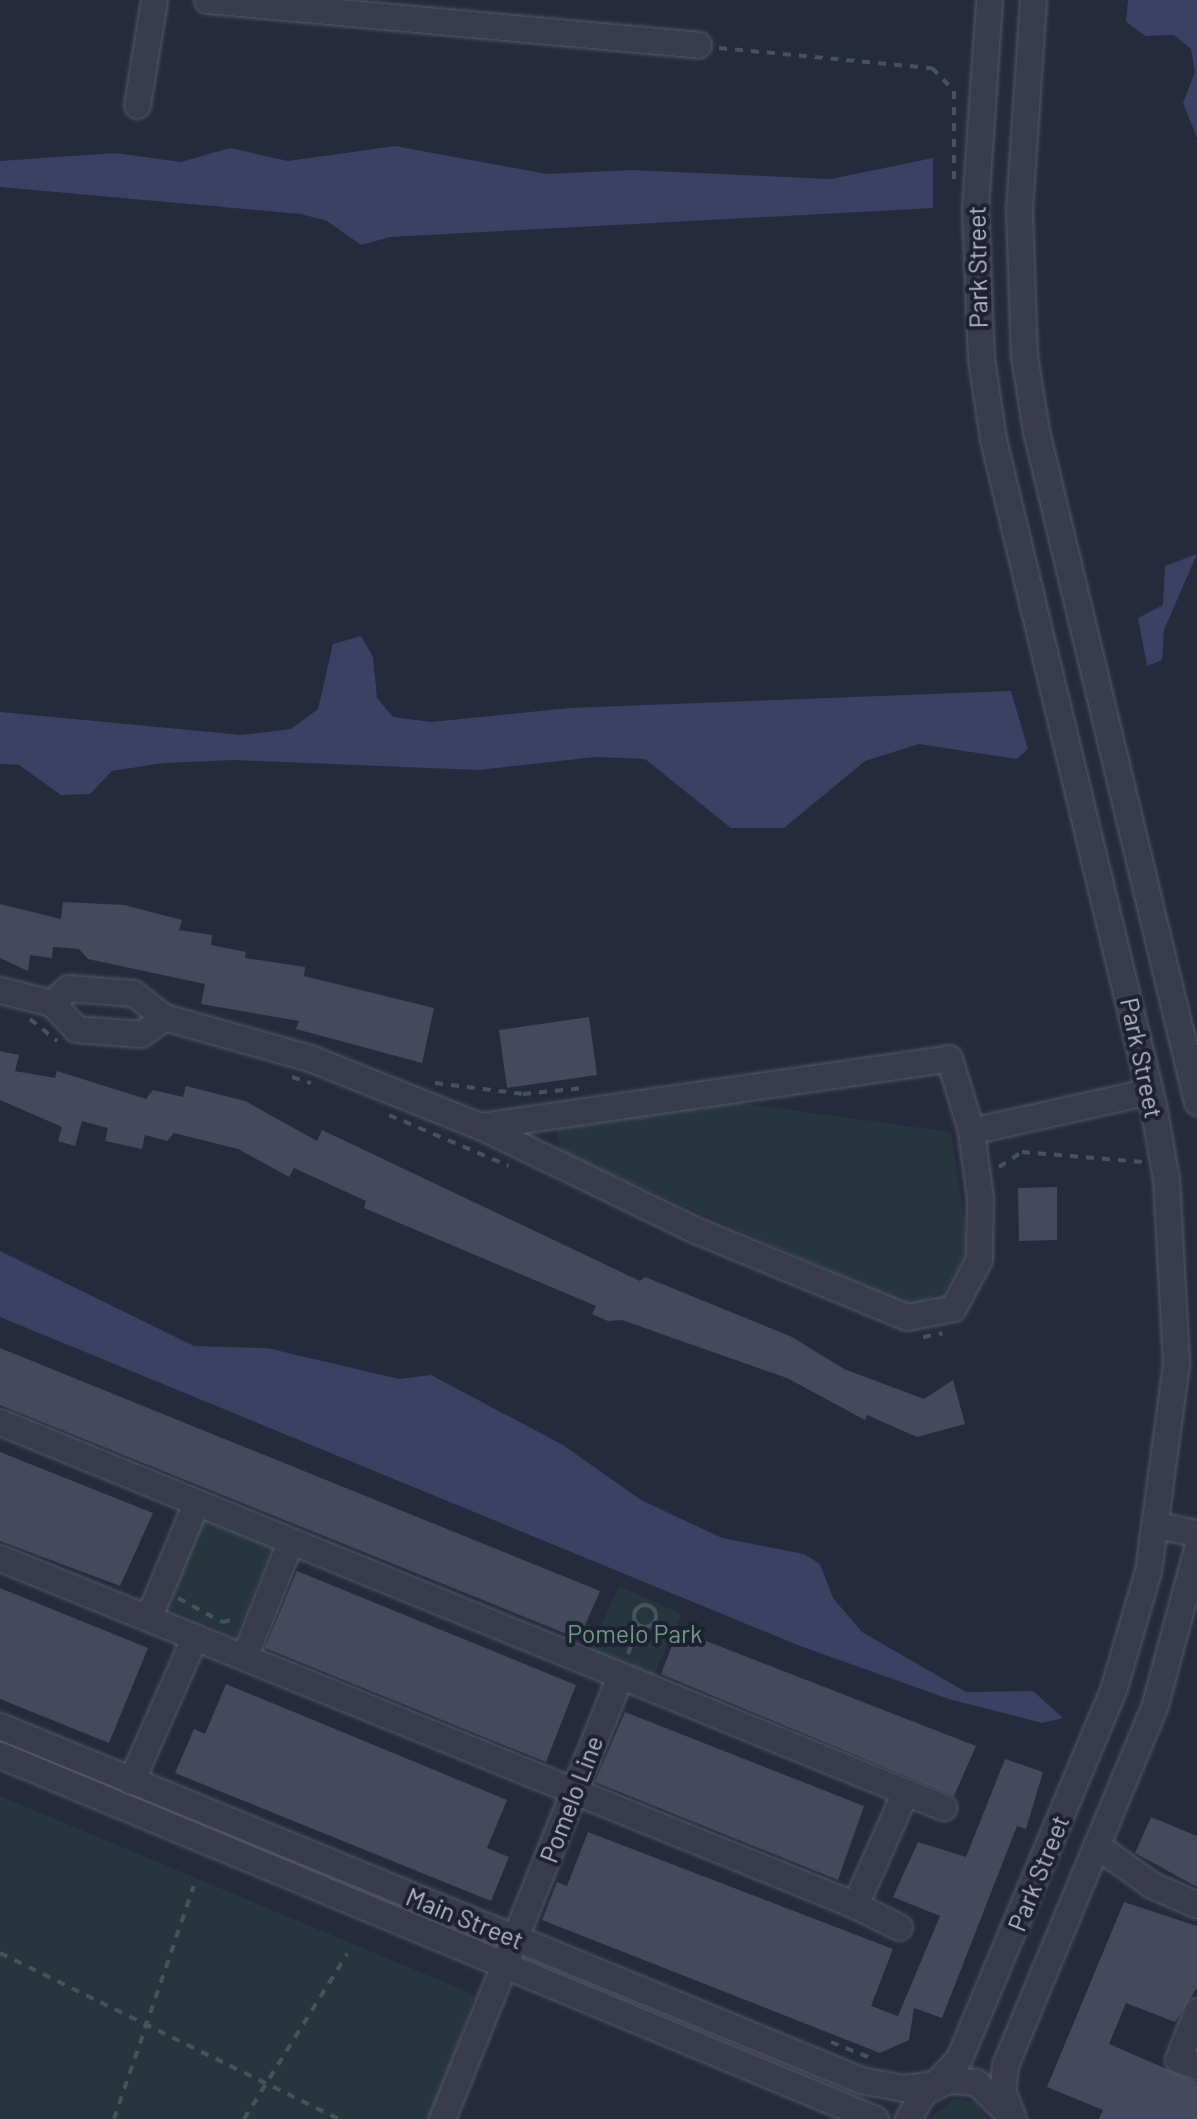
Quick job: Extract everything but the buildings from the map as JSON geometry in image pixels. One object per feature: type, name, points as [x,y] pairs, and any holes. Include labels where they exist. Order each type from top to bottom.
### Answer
[{"type":"street","points":[[137,105],[154,0]]},
{"type":"street","points":[[206,0],[698,46]]},
{"type":"street","name":"Park Street","points":[[908,2119],[914,2102],[959,2058],[986,2003],[1114,1687],[1156,1525],[1176,1363],[1166,1179],[1150,1091],[994,439],[981,358],[974,208],[989,0]]},
{"type":"street","name":"Park Street","points":[[1034,0],[1018,209],[1024,356],[1036,431],[1162,943],[1197,1102]]},
{"type":"street","points":[[1119,952],[1162,943]]},
{"type":"street","points":[[52,1003],[68,988],[90,986],[133,993],[164,1017],[310,1058],[480,1126],[693,1230],[907,1316],[953,1308],[979,1258],[980,1198],[970,1131],[949,1058],[480,1126]]},
{"type":"street","points":[[0,990],[52,1003],[76,1030],[141,1034],[164,1017]]},
{"type":"street","points":[[970,1131],[1150,1091]]},
{"type":"street","points":[[0,1422],[618,1678],[943,1807]]},
{"type":"street","points":[[149,1616],[196,1503]]},
{"type":"street","points":[[1156,1525],[1197,1533]]},
{"type":"street","points":[[245,1656],[290,1542]]},
{"type":"street","name":"Park Street","points":[[1009,2116],[1005,2065],[1155,1704],[1197,1548]]},
{"type":"street","points":[[0,1558],[149,1616],[574,1794],[855,1904],[900,1926]]},
{"type":"street","points":[[131,1782],[195,1636]]},
{"type":"street","name":"Pomelo Line","points":[[442,2119],[618,1678]]},
{"type":"street","name":"Main Street","points":[[0,1726],[131,1782],[519,1929],[861,2080],[903,2088],[976,2082],[1009,2116]]},
{"type":"street","name":"Main Street","points":[[0,1755],[874,2119]]},
{"type":"street","points":[[855,1904],[905,1792]]},
{"type":"street","points":[[1096,1846],[1152,1885],[1197,1905]]},
{"type":"street","points":[[1197,2011],[1178,2058],[1197,2066]]},
{"type":"path","points":[[698,46],[750,50]]},
{"type":"path","points":[[14,1014],[28,1018],[54,1041],[72,1044]]},
{"type":"path","points":[[291,1077],[328,1089]]},
{"type":"path","points":[[384,1112],[511,1166]]},
{"type":"path","points":[[997,1178],[999,1164],[1022,1152],[1154,1163]]},
{"type":"path","points":[[918,1337],[948,1332]]},
{"type":"path","points":[[185,1580],[178,1598],[188,1608],[222,1622],[236,1620],[242,1607]]},
{"type":"path","points":[[618,1678],[639,1626],[634,1613],[649,1606],[655,1622],[639,1626]]},
{"type":"path","points":[[114,2119],[194,1886]]},
{"type":"path","points":[[0,1953],[269,2080],[339,2119]]},
{"type":"path","points":[[244,2119],[347,1954]]},
{"type":"path","points":[[819,2038],[888,2064]]},
{"type":"green space","points":[[733,1102],[951,1132],[969,1251],[945,1290],[912,1307],[560,1151],[557,1129]]},
{"type":"green space","points":[[203,1513],[274,1544],[236,1636],[165,1607]]},
{"type":"green space","name":"Pomelo Park","points":[[619,1586],[682,1614],[651,1681],[589,1653]]},
{"type":"green space","points":[[0,1796],[475,1995],[431,2119],[0,2119]]},
{"type":"green space","points":[[955,2098],[975,2103],[987,2119],[930,2119]]},
{"type":"water","points":[[1128,0],[1197,0],[1197,138],[1183,103],[1195,72],[1191,49],[1174,35],[1146,36],[1126,22]]},
{"type":"water","points":[[395,146],[547,174],[632,170],[831,179],[933,158],[933,208],[390,237],[361,245],[327,221],[301,214],[0,187],[0,161],[115,153],[181,162],[230,148],[288,161]]},
{"type":"water","points":[[1197,554],[1164,630],[1162,660],[1147,666],[1138,618],[1163,605],[1165,566]]},
{"type":"water","points":[[361,636],[373,657],[377,698],[393,717],[431,722],[570,708],[1011,691],[1028,749],[1017,759],[919,744],[865,761],[784,828],[731,828],[645,759],[596,757],[478,770],[234,760],[164,763],[112,771],[90,794],[61,795],[19,765],[0,764],[0,712],[242,735],[291,729],[318,709],[333,644]]},
{"type":"water","points":[[0,1251],[194,1346],[267,1348],[399,1379],[431,1375],[563,1445],[641,1500],[722,1538],[804,1554],[820,1564],[833,1598],[862,1632],[966,1692],[1033,1691],[1063,1718],[1042,1723],[949,1699],[800,1646],[0,1317]]}]
